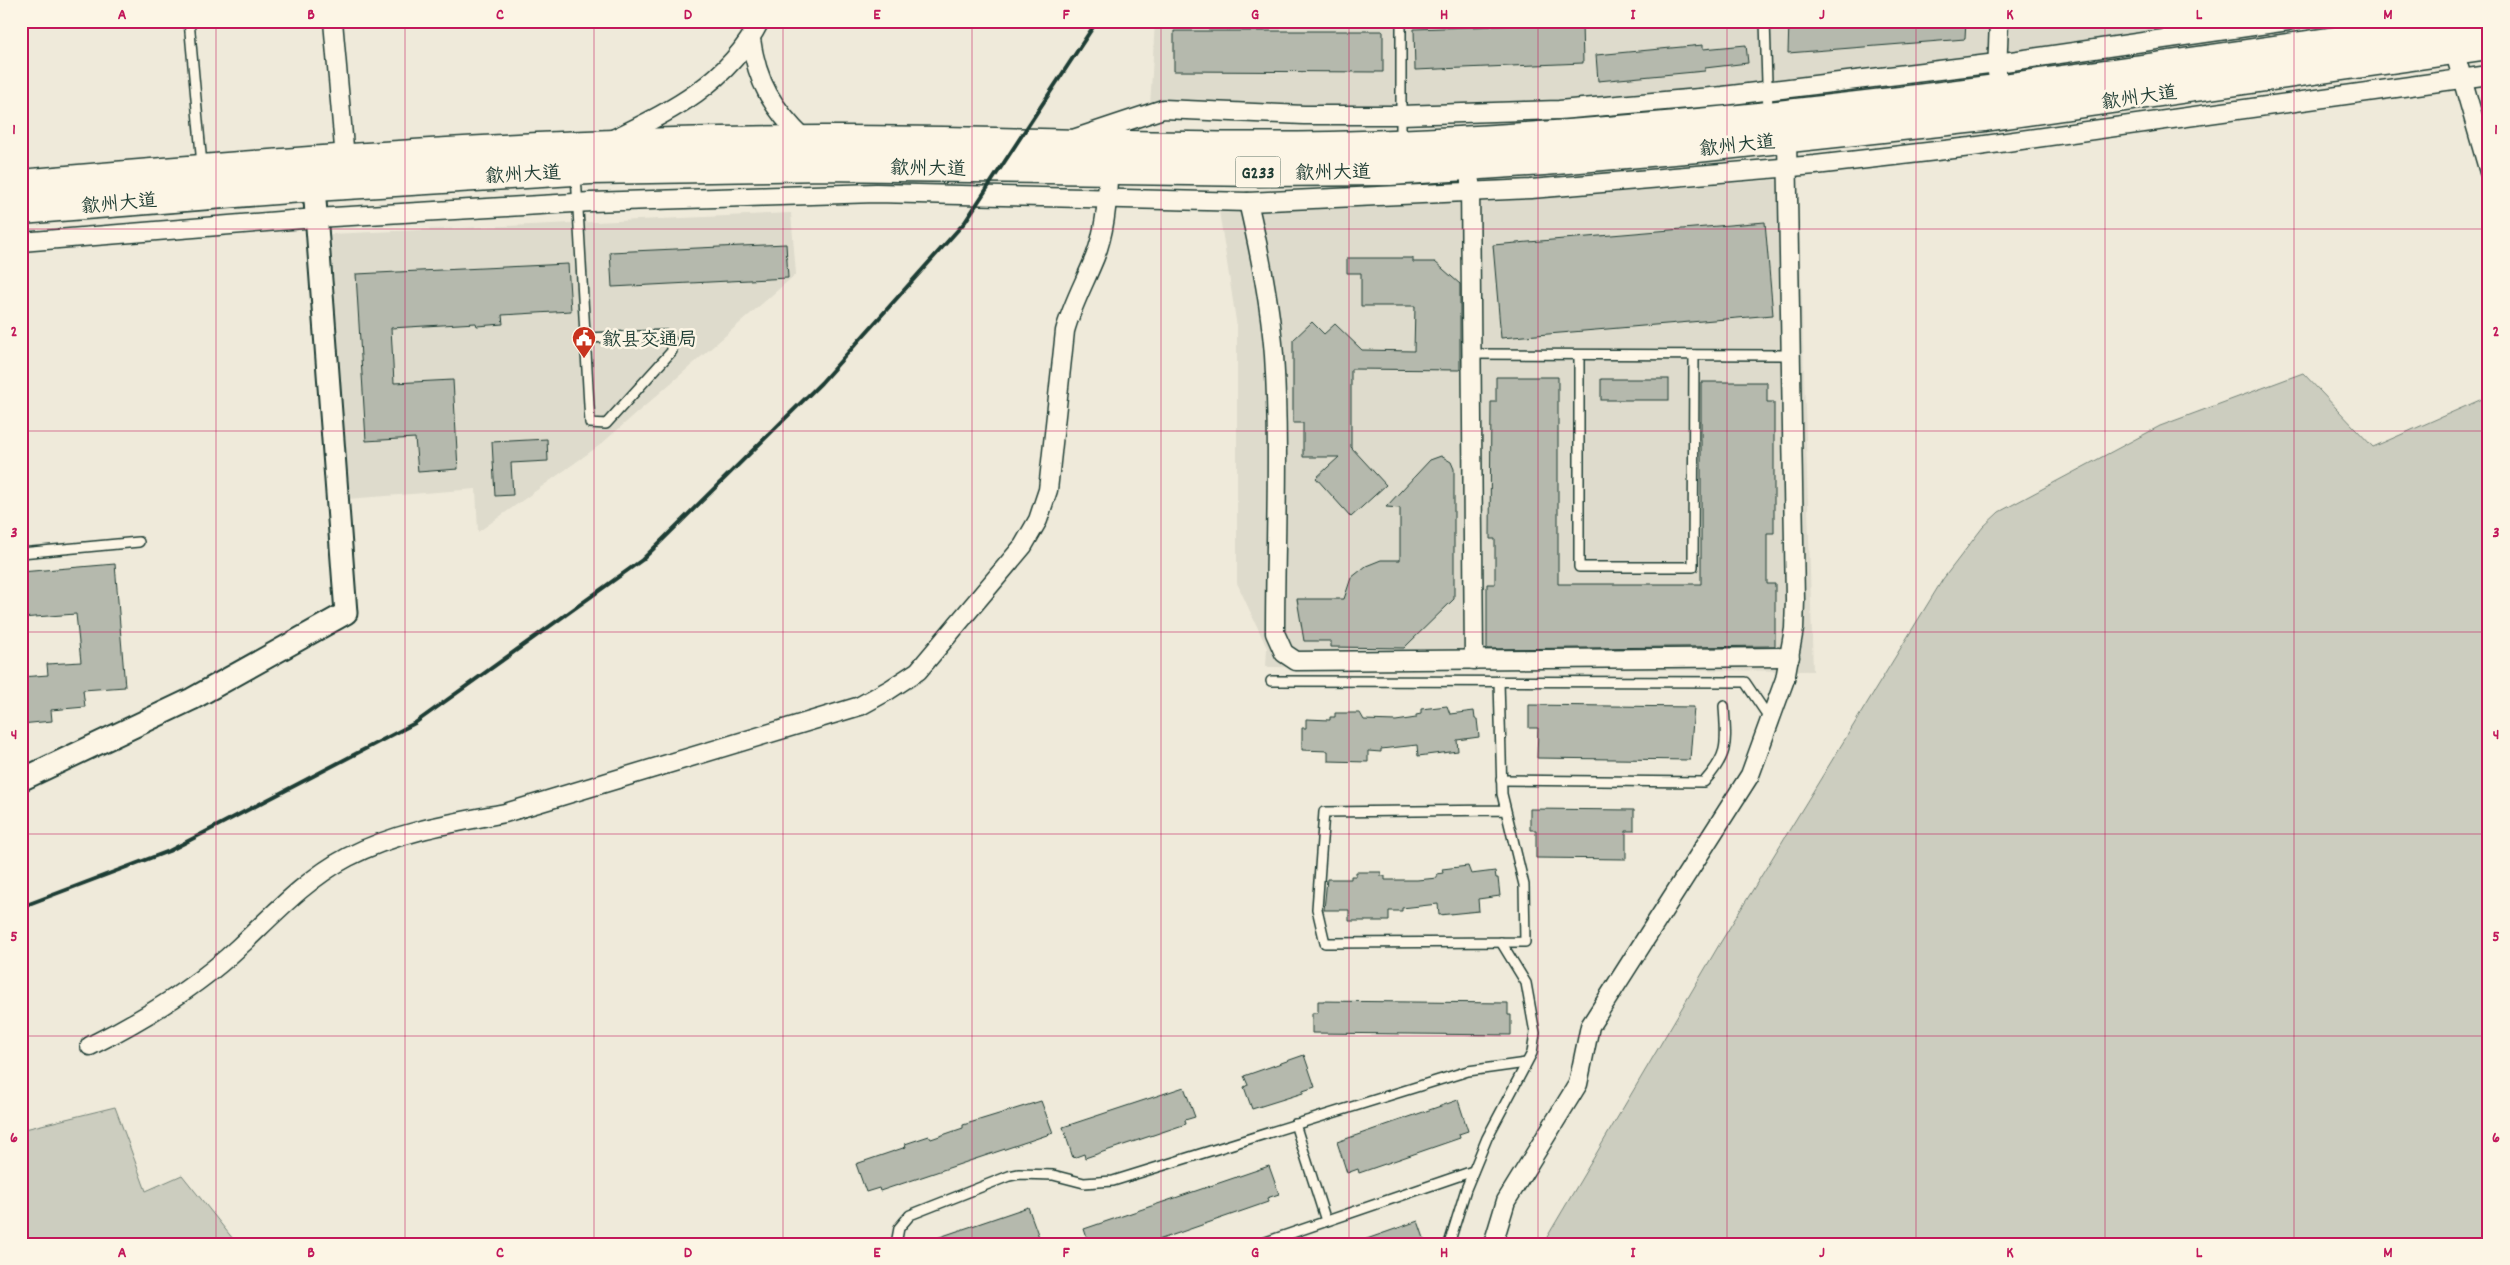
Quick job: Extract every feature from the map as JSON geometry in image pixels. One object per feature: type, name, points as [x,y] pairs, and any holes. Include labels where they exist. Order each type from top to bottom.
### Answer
[{"type":"highway","name":"歙州大道","points":[[21,184],[344,158],[604,143],[805,140],[1260,146],[1401,144],[1561,134],[1768,103],[2474,21]]},
{"type":"highway","name":"歙州大道","points":[[21,210],[314,186],[576,170],[815,166],[1260,172],[1390,171],[1470,166],[1787,139],[1995,116],[2489,45]]},
{"type":"street","points":[[333,21],[344,158]]},
{"type":"street","points":[[604,143],[650,122],[683,104],[720,74],[751,39],[760,21]]},
{"type":"street","points":[[1999,21],[1996,76],[2288,21]]},
{"type":"street","points":[[751,39],[755,66],[763,86],[783,117],[805,140]]},
{"type":"street","points":[[2454,50],[2489,172]]},
{"type":"street","points":[[21,242],[316,218],[578,202],[876,193],[1248,202],[1470,193],[1788,168],[1991,144],[2489,75]]},
{"type":"street","points":[[1061,143],[1163,109],[1304,115],[1401,115],[1768,103]]},
{"type":"street","points":[[1493,1244],[1506,1200],[1578,1084],[1590,1026],[1750,775],[1771,720],[1790,657],[1795,600],[1787,139]]},
{"type":"street","points":[[1470,166],[1474,660]]},
{"type":"street","points":[[90,1046],[138,1022],[165,1005],[240,946],[299,891],[331,866],[367,848],[444,825],[505,813],[860,706],[918,671],[1023,546],[1044,505],[1048,490],[1065,331],[1072,306],[1096,255],[1108,198],[1108,170]]},
{"type":"street","points":[[21,780],[192,700],[346,613],[314,186]]},
{"type":"street","points":[[1248,202],[1263,266],[1274,354],[1276,406],[1275,633],[1280,647],[1296,661],[1790,657]]},
{"type":"lane","points":[[189,21],[202,168]]},
{"type":"lane","points":[[1401,21],[1401,144]]},
{"type":"lane","points":[[1765,21],[1768,103]]},
{"type":"lane","points":[[576,170],[585,338],[590,423],[606,424],[672,351],[672,342],[668,335],[585,338]]},
{"type":"lane","points":[[1471,354],[1791,354]]},
{"type":"lane","points":[[1579,354],[1578,567],[1693,567],[1694,354]]},
{"type":"lane","points":[[21,553],[139,542]]},
{"type":"lane","points":[[1270,681],[1745,682],[1771,720]]},
{"type":"lane","points":[[1499,682],[1501,780],[1505,810],[1524,886],[1525,942],[1325,943],[1316,909],[1324,812],[1505,810]]},
{"type":"lane","points":[[1501,780],[1704,782],[1718,764],[1726,747],[1724,706]]},
{"type":"lane","points":[[1449,1244],[1473,1171],[1500,1109],[1532,1054],[1535,1033],[1526,983],[1501,942]]},
{"type":"lane","points":[[896,1244],[899,1228],[910,1215],[1009,1176],[1042,1173],[1084,1183],[1103,1182],[1468,1071],[1526,1064]]},
{"type":"lane","points":[[1295,1124],[1326,1222]]},
{"type":"lane","points":[[1260,1244],[1473,1171]]},
{"type":"shaded area","points":[[1155,21],[2246,21],[2015,54],[1753,85],[1386,113],[1150,107]]},
{"type":"shaded area","points":[[1798,178],[1813,671],[1266,667],[1267,648],[1237,583],[1237,327],[1219,211],[1490,202]]},
{"type":"shaded area","name":"歙县交通局","points":[[791,213],[796,274],[600,445],[478,532],[476,489],[347,499],[331,234]]},
{"type":"shaded area","points":[[2303,373],[2373,447],[2489,396],[2489,1244],[1543,1244],[1719,945],[1943,579],[1983,527],[1999,512],[2160,426]]},
{"type":"shaded area","points":[[115,1107],[146,1191],[182,1175],[237,1244],[21,1244],[21,1130]]},
{"type":"building","points":[[1789,21],[1966,21],[1965,39],[1788,53]]},
{"type":"building","points":[[1582,23],[1583,63],[1415,70],[1414,29]]},
{"type":"building","points":[[1174,31],[1383,31],[1383,72],[1174,71]]},
{"type":"building","points":[[1703,45],[1703,49],[1746,45],[1748,63],[1705,68],[1705,71],[1598,81],[1596,55]]},
{"type":"building","points":[[1765,222],[1773,315],[1501,338],[1493,245]]},
{"type":"building","points":[[786,244],[788,278],[612,287],[610,252]]},
{"type":"building","points":[[1347,258],[1413,258],[1413,262],[1435,262],[1460,284],[1460,370],[1351,369],[1351,447],[1386,485],[1351,517],[1316,478],[1339,457],[1303,457],[1303,423],[1293,423],[1293,340],[1312,322],[1324,334],[1335,324],[1362,350],[1414,351],[1415,306],[1361,306],[1361,273],[1347,273]]},
{"type":"building","points":[[568,264],[571,311],[502,315],[503,324],[477,326],[476,323],[391,328],[394,383],[453,380],[458,469],[418,472],[415,438],[366,441],[356,274]]},
{"type":"building","points":[[1496,377],[1558,377],[1558,584],[1701,584],[1701,382],[1767,382],[1767,402],[1774,402],[1774,533],[1767,533],[1767,584],[1775,584],[1775,646],[1487,649],[1487,584],[1495,584],[1495,539],[1490,539],[1491,402],[1496,402]]},
{"type":"building","points":[[1601,379],[1669,379],[1669,400],[1601,400]]},
{"type":"building","points":[[547,439],[548,461],[511,463],[513,495],[495,496],[492,442]]},
{"type":"building","points":[[1441,456],[1451,462],[1454,469],[1454,599],[1404,648],[1331,647],[1331,641],[1304,641],[1297,599],[1344,599],[1351,578],[1366,566],[1381,560],[1400,560],[1400,508],[1386,507],[1430,460]]},
{"type":"building","points":[[115,564],[125,687],[83,690],[85,707],[51,710],[52,721],[21,724],[21,677],[48,675],[47,664],[81,662],[76,614],[21,618],[21,572]]},
{"type":"building","points":[[1529,705],[1694,707],[1690,760],[1537,758],[1538,728],[1529,728]]},
{"type":"building","points":[[1447,706],[1450,714],[1474,711],[1475,719],[1477,719],[1479,737],[1457,740],[1458,751],[1418,756],[1417,745],[1381,749],[1381,752],[1368,751],[1368,762],[1328,761],[1328,751],[1302,750],[1302,728],[1306,728],[1306,719],[1330,720],[1330,717],[1335,717],[1335,713],[1360,713],[1364,720],[1396,721],[1416,718],[1416,715],[1421,714],[1421,709]]},
{"type":"building","points":[[1530,809],[1634,810],[1634,831],[1626,831],[1626,859],[1536,858],[1536,830],[1530,830]]},
{"type":"building","points":[[1468,866],[1471,874],[1495,871],[1496,878],[1498,878],[1500,896],[1478,899],[1479,911],[1439,915],[1438,904],[1402,908],[1402,911],[1389,911],[1389,921],[1349,921],[1349,910],[1324,910],[1327,879],[1351,879],[1351,876],[1356,876],[1356,872],[1381,872],[1381,876],[1385,876],[1385,880],[1417,880],[1437,878],[1437,874],[1443,873],[1442,869]]},
{"type":"building","points":[[1318,1001],[1508,1003],[1508,1015],[1511,1015],[1511,1035],[1312,1033],[1312,1013],[1318,1013]]},
{"type":"building","points":[[1304,1055],[1315,1087],[1303,1091],[1303,1093],[1252,1109],[1244,1087],[1248,1085],[1244,1076]]},
{"type":"building","points":[[1184,1087],[1195,1117],[1185,1120],[1186,1124],[1085,1158],[1084,1154],[1073,1158],[1063,1127]]},
{"type":"building","points":[[1458,1100],[1468,1131],[1459,1134],[1460,1138],[1359,1173],[1358,1169],[1347,1173],[1337,1142]]},
{"type":"building","points":[[1041,1101],[1053,1133],[880,1191],[879,1188],[866,1192],[856,1164],[906,1147],[905,1144],[929,1136],[931,1139],[963,1128],[963,1125]]},
{"type":"building","points":[[1269,1166],[1279,1194],[1267,1198],[1268,1202],[1147,1244],[1089,1244],[1084,1229]]},
{"type":"building","points":[[1028,1207],[1039,1237],[1029,1240],[1030,1244],[928,1244],[928,1241]]},
{"type":"building","points":[[1418,1221],[1426,1244],[1362,1244],[1361,1241]]},
{"type":"railway","points":[[21,907],[169,851],[415,723],[642,560],[821,383],[965,222],[1097,21]]},
{"type":"place","name":"歙县交通局","points":[[584,359]]}]
